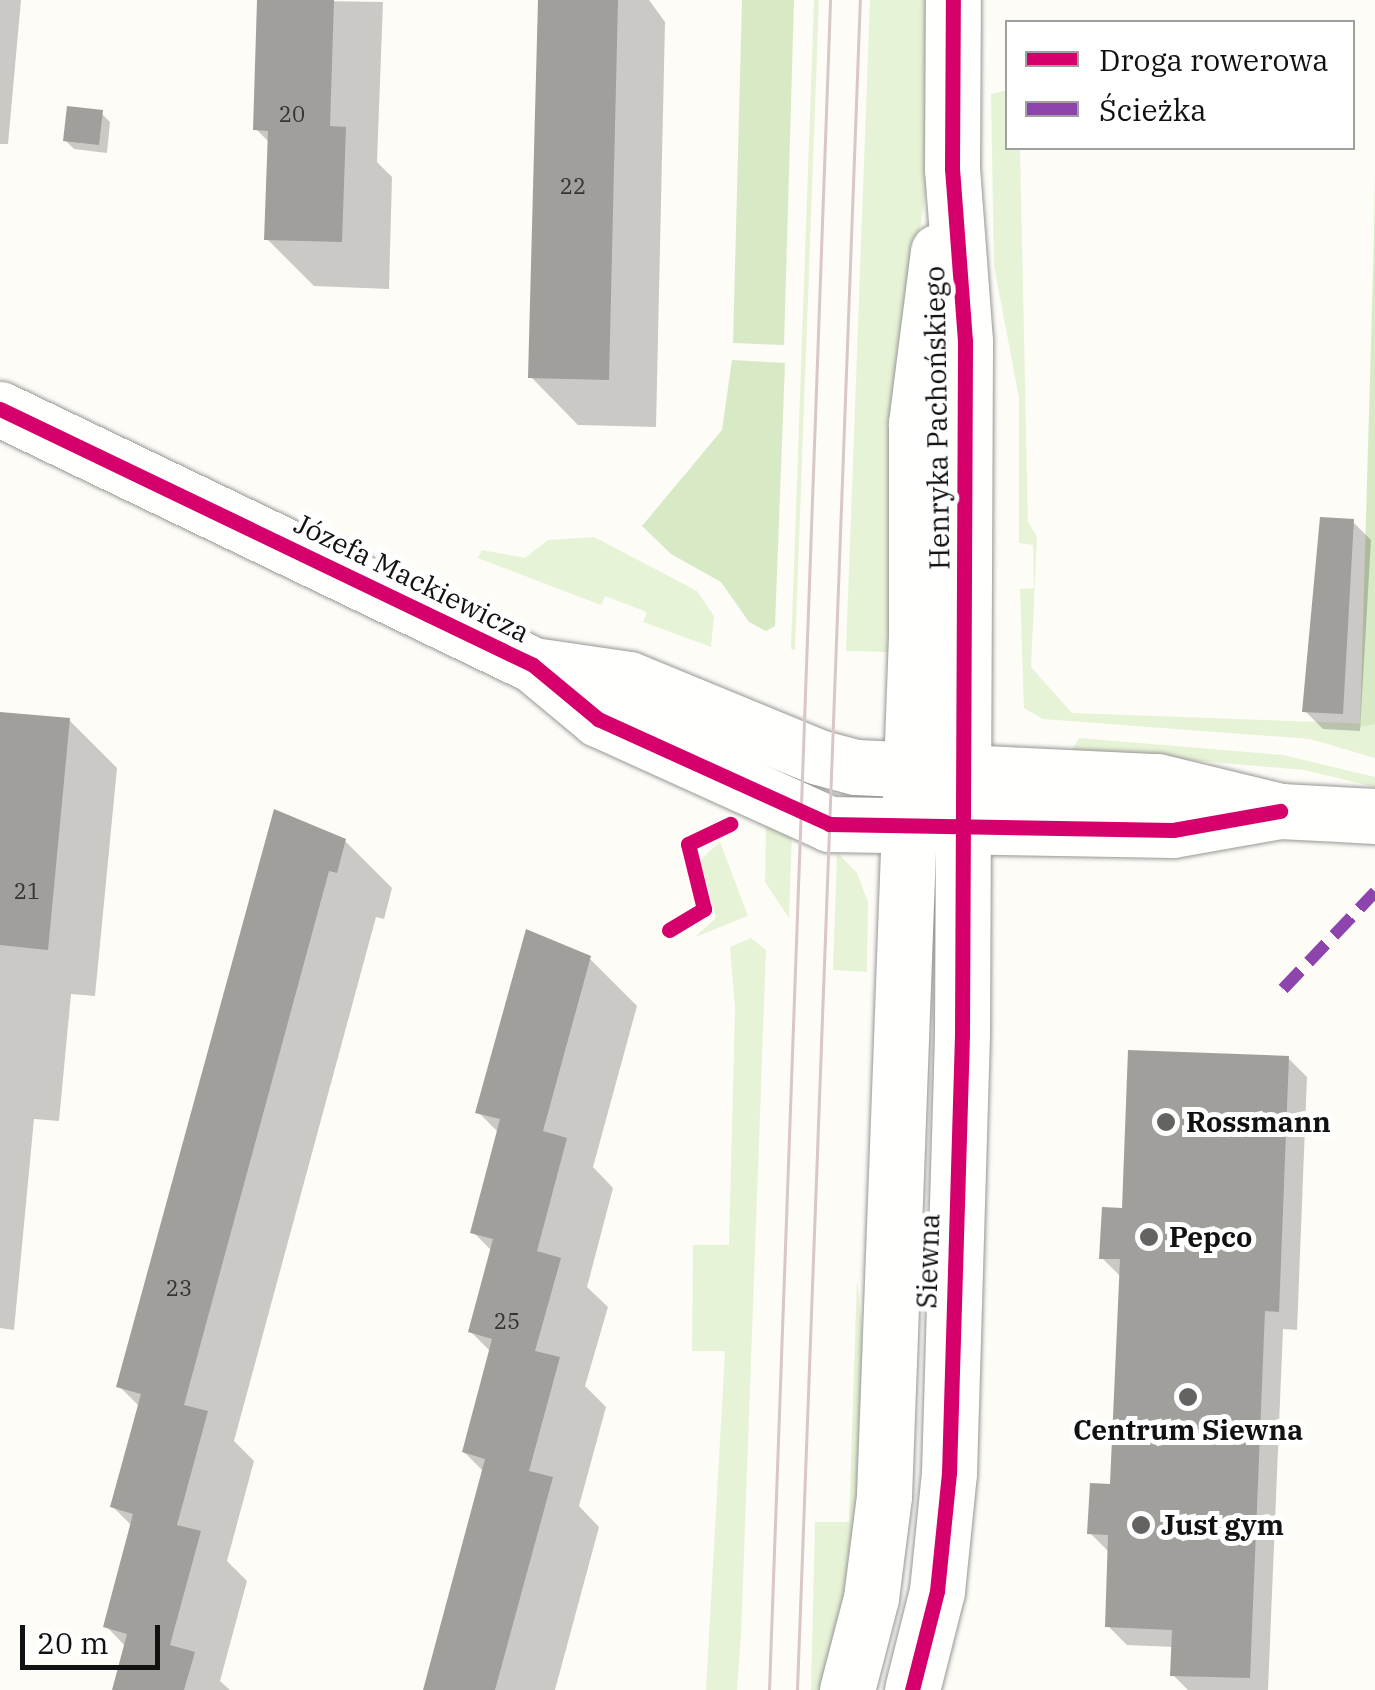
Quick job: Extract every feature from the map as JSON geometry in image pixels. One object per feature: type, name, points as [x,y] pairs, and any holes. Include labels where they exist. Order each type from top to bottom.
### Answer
[{"type":"street","name":"Henryka Pachońskiego","points":[[953,0],[952,169],[966,341],[966,775]]},
{"type":"street","name":"Henryka Pachońskiego","points":[[911,774],[918,372],[952,169]]},
{"type":"street","name":"Józefa Mackiewicza","points":[[0,409],[532,665],[598,719],[829,824],[909,829]]},
{"type":"street","name":"Józefa Mackiewicza","points":[[532,665],[629,679],[818,758],[911,774]]},
{"type":"street","points":[[911,774],[1158,781],[1280,811],[1375,816]]},
{"type":"street","name":"Siewna","points":[[847,1690],[871,1598],[884,1496],[911,774]]},
{"type":"street","name":"Siewna","points":[[912,1690],[937,1591],[950,1473],[966,775]]},
{"type":"street","points":[[909,829],[1173,830],[1280,811]]},
{"type":"green space","points":[[742,0],[794,0],[784,345],[733,343]]},
{"type":"green space","points":[[814,0],[819,0],[795,650],[791,649]]},
{"type":"green space","points":[[870,0],[932,0],[930,165],[893,402],[894,652],[846,651]]},
{"type":"green space","points":[[1005,90],[1005,150],[1020,150],[1028,522],[1037,537],[1031,667],[1072,713],[1375,724],[1375,758],[1310,739],[1043,719],[1024,708],[1020,589],[1034,588],[1033,545],[1019,543],[1019,398],[994,266],[991,94]]},
{"type":"green space","points":[[1375,172],[1375,724],[1360,727],[1374,237]]},
{"type":"green space","points":[[732,360],[785,363],[775,626],[766,631],[749,622],[721,582],[671,554],[642,526],[722,430]]},
{"type":"green space","points":[[594,537],[697,591],[714,616],[711,647],[643,622],[647,612],[605,596],[601,605],[478,558],[482,550],[525,558],[548,540]]},
{"type":"green space","points":[[1079,738],[1283,755],[1375,777],[1375,787],[1304,770],[1072,750]]},
{"type":"green space","points":[[766,822],[792,832],[789,918],[765,882]]},
{"type":"green space","points":[[720,842],[748,916],[695,937],[716,918],[700,860]]},
{"type":"green space","points":[[837,852],[857,873],[868,902],[867,972],[833,970]]},
{"type":"green space","points":[[751,938],[766,950],[741,1635],[737,1690],[706,1690],[725,1351],[692,1351],[693,1245],[729,1245],[735,1008],[730,947]]},
{"type":"green space","points":[[857,1278],[872,1431],[829,1690],[811,1690],[815,1522],[849,1522]]},
{"type":"building","points":[[257,0],[334,0],[330,126],[346,127],[342,242],[264,240],[268,131],[253,130]]},
{"type":"building","points":[[538,0],[618,0],[609,380],[528,378]]},
{"type":"building","points":[[67,106],[103,110],[99,145],[63,141]]},
{"type":"building","points":[[1320,517],[1354,519],[1343,714],[1302,712]]},
{"type":"building","points":[[0,712],[70,718],[48,950],[0,945]]},
{"type":"building","points":[[274,809],[346,839],[337,873],[329,871],[184,1405],[208,1411],[177,1525],[201,1531],[170,1645],[195,1652],[184,1690],[112,1690],[127,1634],[103,1627],[133,1514],[110,1507],[141,1394],[116,1387]]},
{"type":"building","points":[[526,929],[591,956],[543,1131],[567,1138],[537,1251],[561,1258],[535,1351],[560,1357],[529,1471],[553,1477],[495,1690],[423,1690],[485,1459],[462,1452],[492,1339],[468,1332],[493,1239],[470,1233],[500,1119],[475,1113]]},
{"type":"building","name":"Centrum Siewna","points":[[1128,1050],[1289,1056],[1279,1312],[1265,1311],[1250,1678],[1170,1676],[1172,1630],[1105,1627],[1108,1535],[1087,1534],[1090,1483],[1110,1484],[1120,1259],[1099,1259],[1102,1207],[1122,1208]]},
{"type":"tram line","points":[[769,1690],[830,0]]},
{"type":"tram line","points":[[797,1690],[860,0]]},
{"type":"marked path","points":[[1283,989],[1375,892]]},
{"type":"cycle path","points":[[912,1690],[937,1591],[949,1473],[962,1035],[965,341],[952,169],[953,0]]},
{"type":"cycle path","points":[[0,409],[533,665],[598,719],[829,824],[1173,830],[1280,811]]},
{"type":"cycle path","points":[[669,930],[704,909],[688,844],[730,824]]},
{"type":"place","name":"Rossmann","points":[[1166,1122]]},
{"type":"place","name":"Pepco","points":[[1149,1237]]},
{"type":"place","name":"Centrum Siewna","points":[[1188,1397]]},
{"type":"place","name":"Just gym","points":[[1141,1525]]}]
